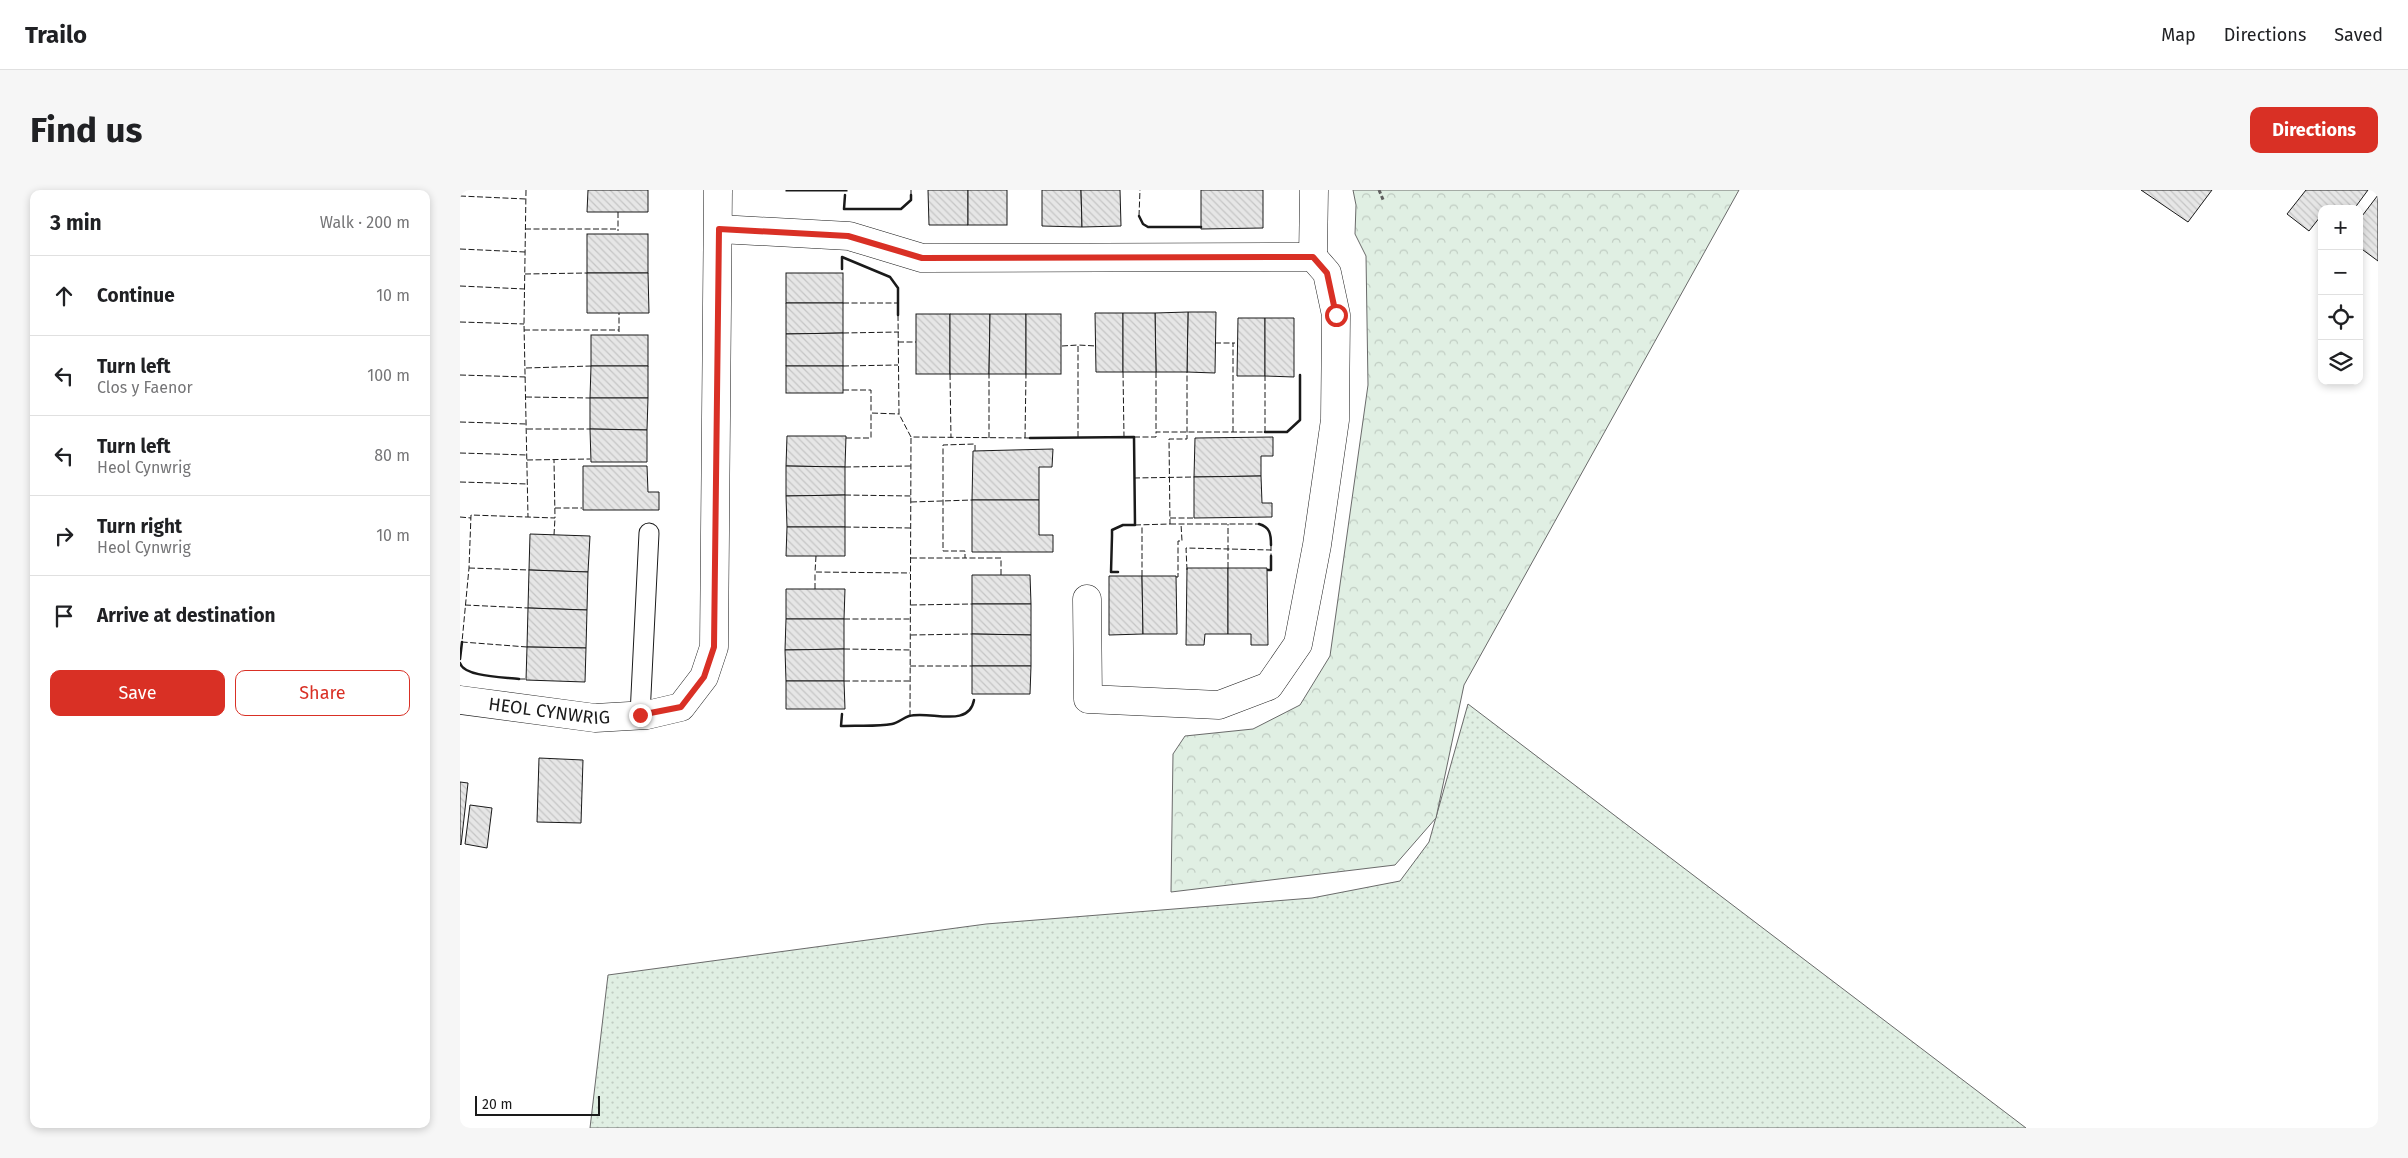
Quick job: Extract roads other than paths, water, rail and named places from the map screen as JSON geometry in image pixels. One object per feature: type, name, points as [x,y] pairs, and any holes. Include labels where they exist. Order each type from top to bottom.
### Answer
[{"type":"street","name":"HEOL CYNWRIG","points":[[460,700],[595,718],[640,715],[681,707],[704,677],[714,647],[718,190]]},
{"type":"street","points":[[1086,599],[1088,699],[1219,705],[1268,686],[1298,644],[1317,545],[1334,429],[1336,315],[1320,265],[1314,190]]},
{"type":"street","points":[[719,229],[848,236],[922,258],[1320,265]]},
{"type":"lane","points":[[640,715],[649,533]]}]
